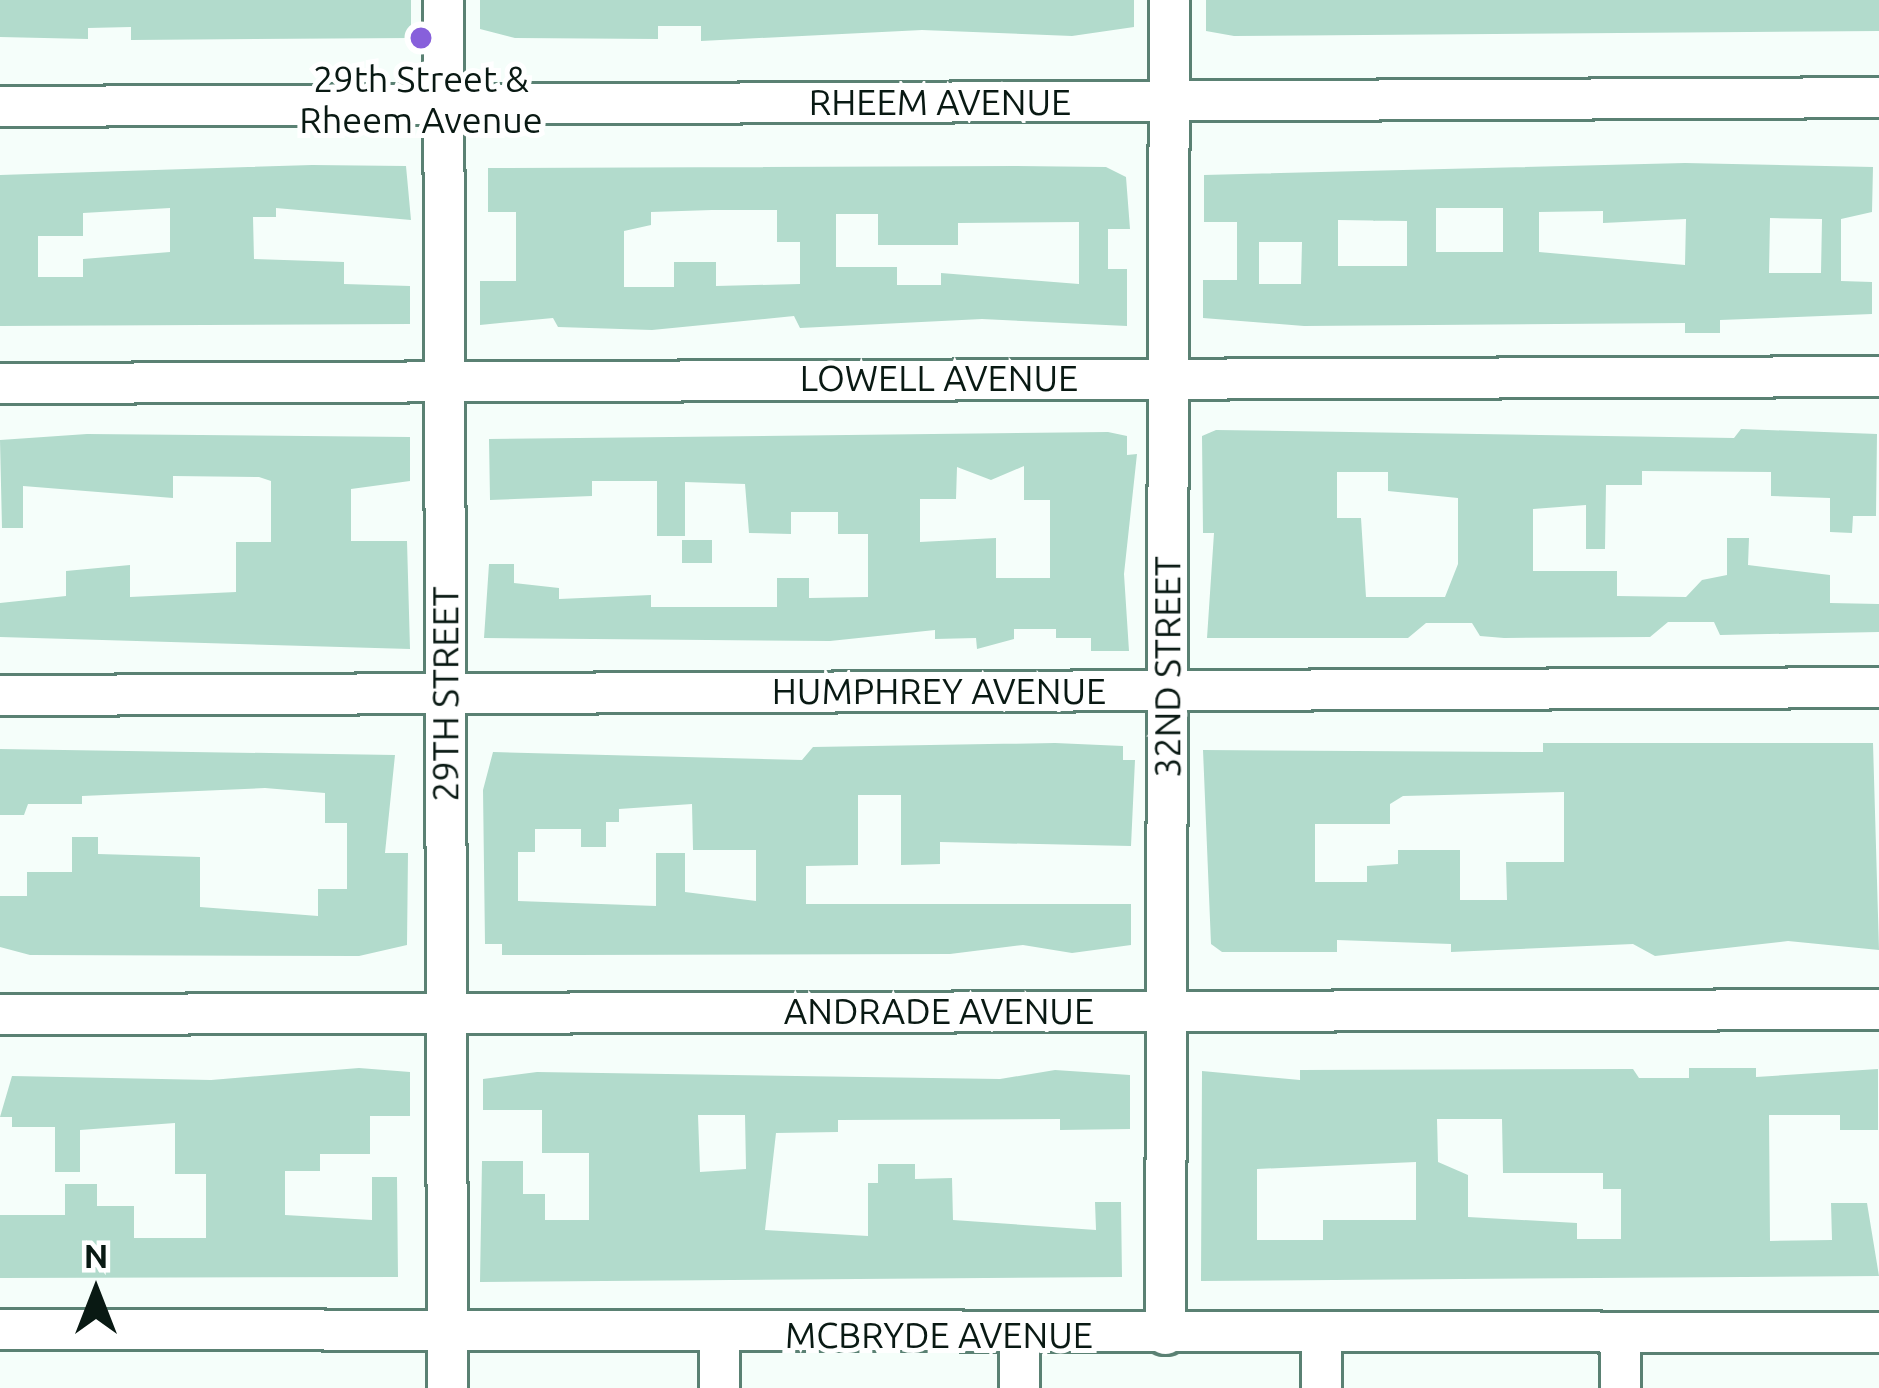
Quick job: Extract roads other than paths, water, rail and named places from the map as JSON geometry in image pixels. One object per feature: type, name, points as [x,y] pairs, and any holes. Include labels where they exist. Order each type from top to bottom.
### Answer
[{"type":"street","name":"29TH STREET","points":[[443,0],[447,1388]]},
{"type":"street","name":"32ND STREET","points":[[1166,1334],[1169,0]]},
{"type":"street","name":"RHEEM AVENUE","points":[[0,106],[1879,97]]},
{"type":"street","name":"LOWELL AVENUE","points":[[0,383],[1879,376]]},
{"type":"street","name":"HUMPHREY AVENUE","points":[[0,695],[1879,687]]},
{"type":"street","name":"ANDRADE AVENUE","points":[[0,1014],[1879,1009]]},
{"type":"street","name":"MCBRYDE AVENUE","points":[[0,1329],[718,1335],[1879,1333]]},
{"type":"street","points":[[1620,1334],[1620,1388]]},
{"type":"street","points":[[718,1335],[719,1388]]},
{"type":"street","points":[[1019,1335],[1019,1388]]},
{"type":"street","points":[[1321,1335],[1321,1388]]},
{"type":"place","name":"29th Street & Rheem Avenue","points":[[421,38]]}]
